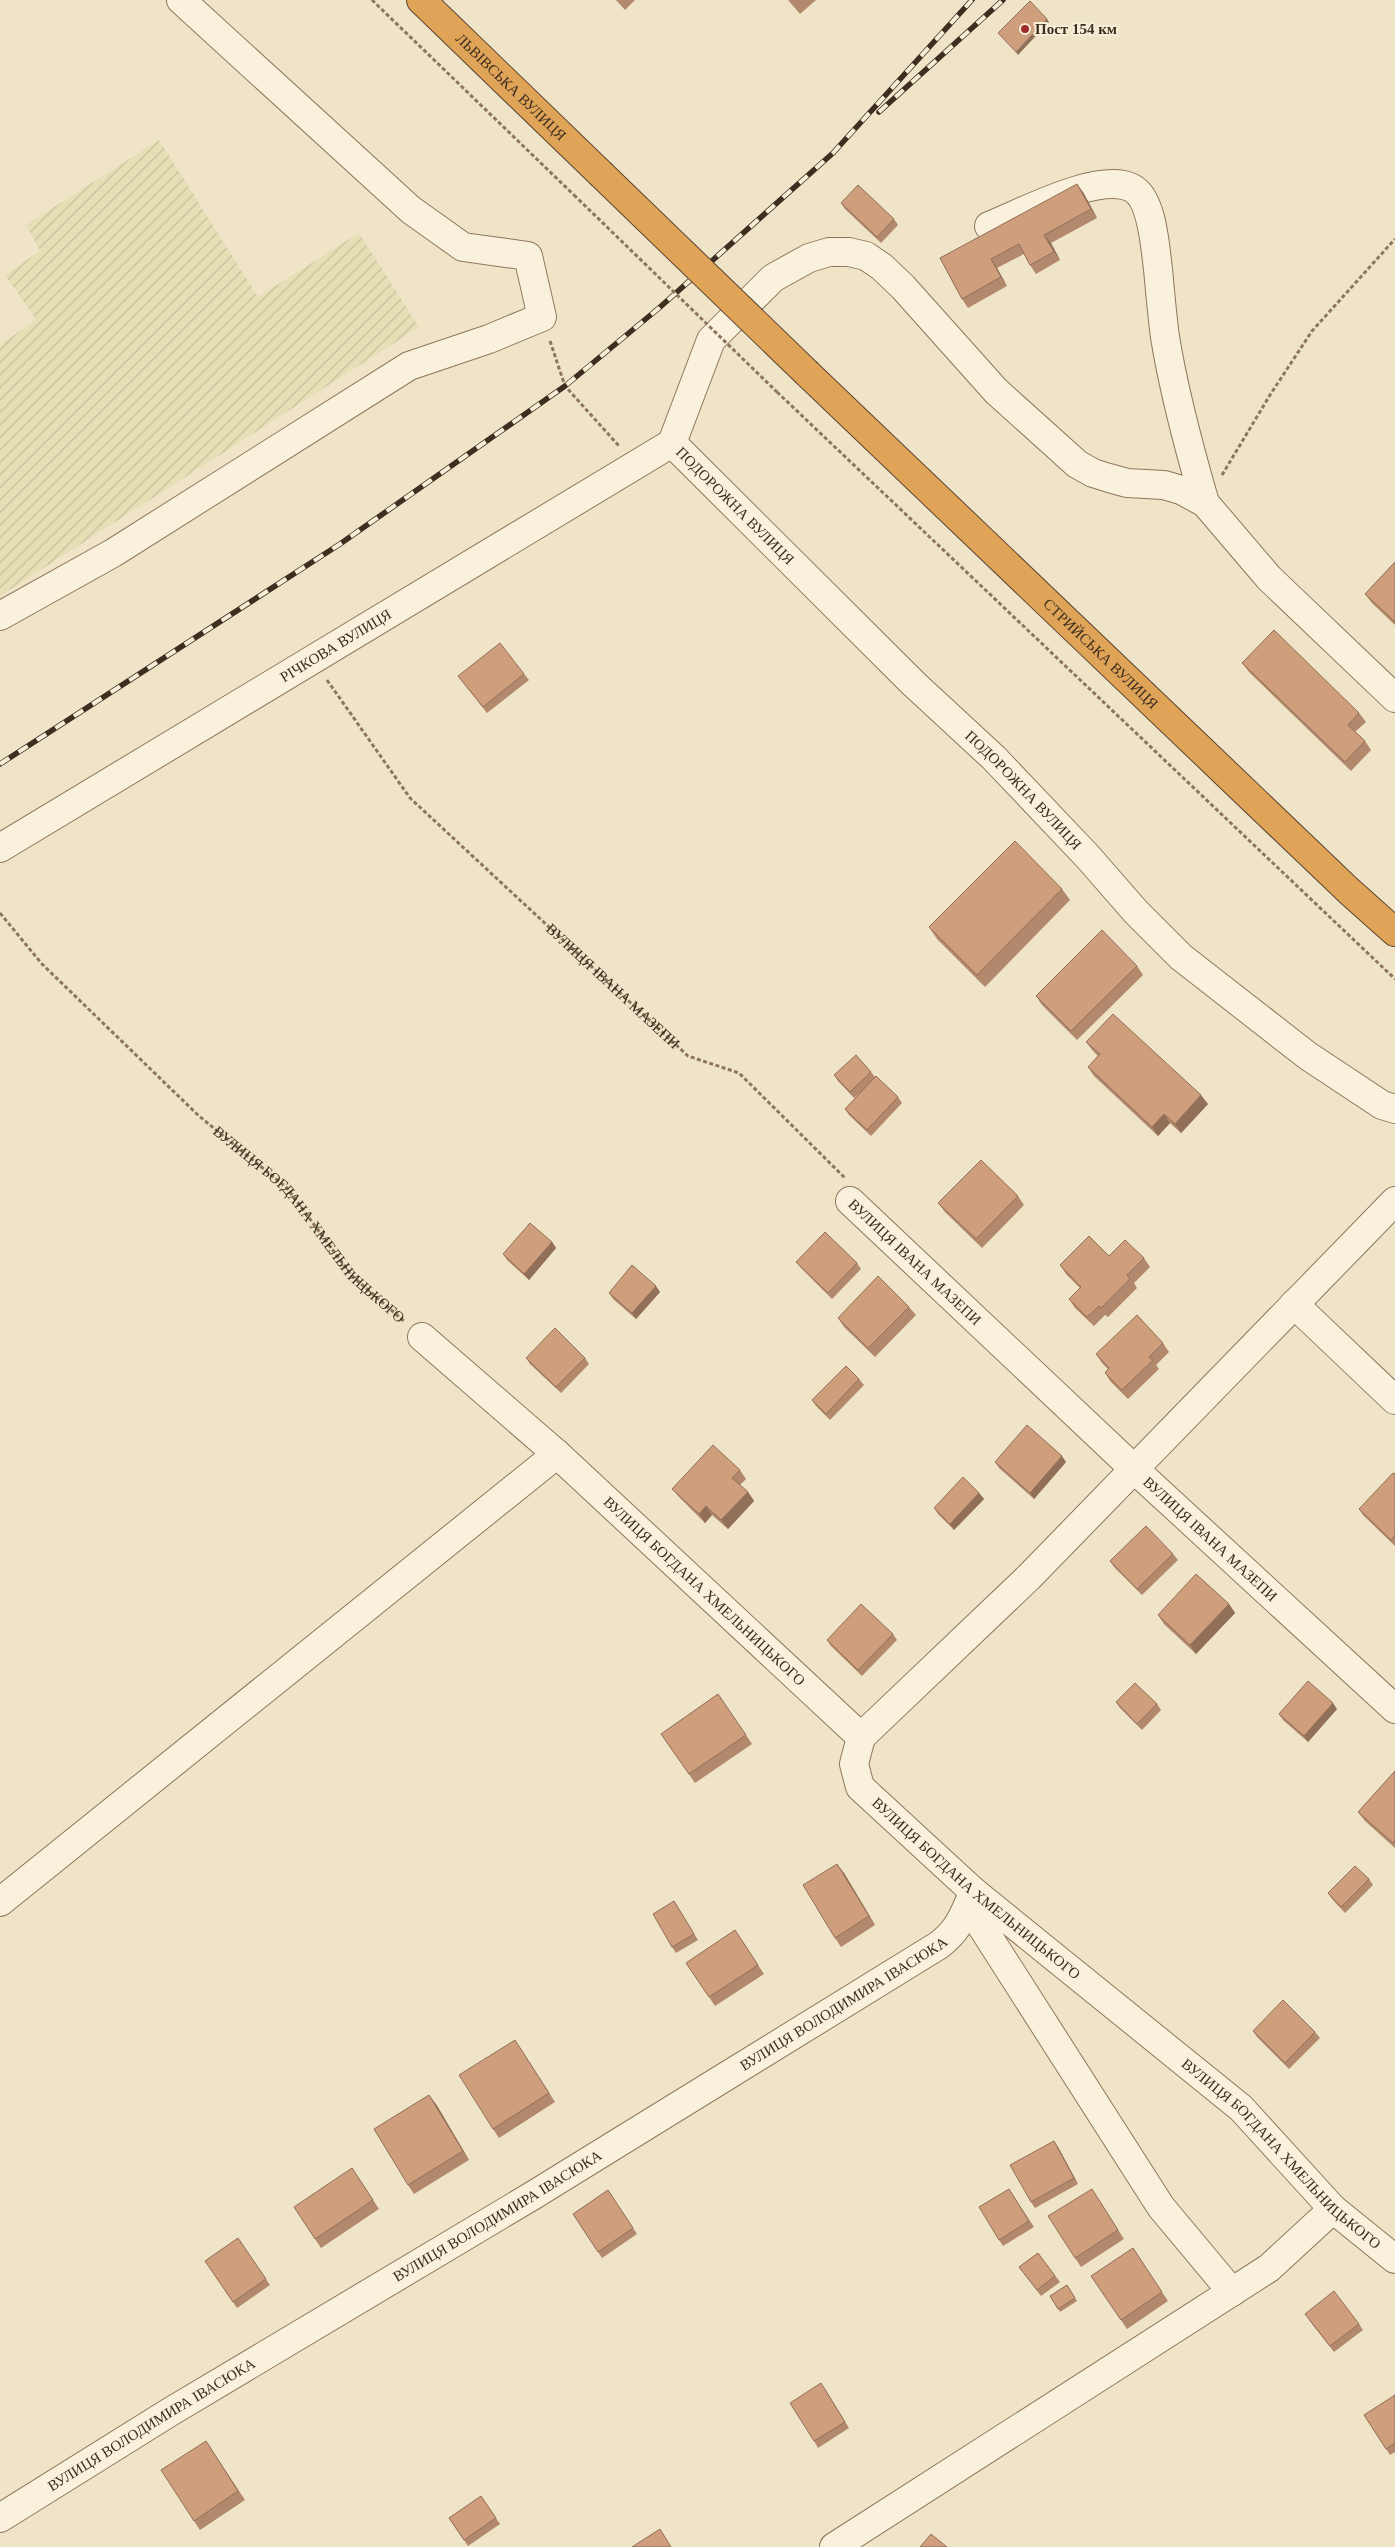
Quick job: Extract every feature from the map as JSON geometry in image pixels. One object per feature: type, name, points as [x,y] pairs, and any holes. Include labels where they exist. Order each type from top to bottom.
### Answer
[{"type":"highway","name":"ЛЬВІВСЬКА ВУЛИЦЯ","points":[[422,0],[808,374]]},
{"type":"highway","name":"СТРИЙСЬКА ВУЛИЦЯ","points":[[808,374],[1341,884],[1395,932]]},
{"type":"street","points":[[0,616],[112,553],[409,366],[489,339],[542,317],[528,256],[463,247],[411,210],[181,0]]},
{"type":"street","points":[[989,226],[1085,187],[1103,183],[1118,183],[1133,188],[1144,201],[1153,233],[1166,337],[1178,397],[1187,440],[1205,503]]},
{"type":"street","points":[[672,443],[711,340],[773,278],[810,258],[829,252],[849,252],[866,256],[882,266],[903,287],[996,392],[1077,464],[1093,473],[1118,481],[1164,485],[1181,490],[1205,503],[1269,578],[1395,698]]},
{"type":"street","name":"РІЧКОВА ВУЛИЦЯ","points":[[0,848],[672,443]]},
{"type":"street","name":"ПОДОРОЖНА ВУЛИЦЯ","points":[[672,443],[914,684],[994,758],[1088,857],[1136,912],[1181,956],[1315,1061],[1382,1105],[1395,1109]]},
{"type":"street","name":"ВУЛИЦЯ ІВАНА МАЗЕПИ","points":[[850,1201],[1133,1468],[1395,1709]]},
{"type":"street","points":[[861,1737],[1029,1577],[1133,1468],[1395,1201]]},
{"type":"street","points":[[1294,1304],[1395,1400]]},
{"type":"street","name":"ВУЛИЦЯ БОГДАНА ХМЕЛЬНИЦЬКОГО","points":[[422,1337],[557,1454],[861,1737],[854,1764],[860,1787],[971,1899],[1242,2108],[1333,2209],[1395,2259]]},
{"type":"street","points":[[0,1902],[557,1454]]},
{"type":"street","points":[[971,1899],[1161,2207],[1232,2292]]},
{"type":"street","name":"ВУЛИЦЯ ВОЛОДИМИРА ІВАСЮКА","points":[[0,2518],[170,2412],[532,2196],[939,1945],[953,1934],[963,1920],[971,1899]]},
{"type":"street","points":[[834,2547],[1269,2268],[1333,2209]]},
{"type":"path","points":[[372,0],[777,392],[1395,979]]},
{"type":"path","points":[[1205,503],[1270,395],[1312,331],[1395,239]]},
{"type":"path","points":[[542,317],[565,386],[636,464]]},
{"type":"path","name":"ВУЛИЦЯ ІВАНА МАЗЕПИ","points":[[313,659],[410,798],[688,1056],[739,1073],[851,1184],[850,1201]]},
{"type":"path","name":"ВУЛИЦЯ БОГДАНА ХМЕЛЬНИЦЬКОГО","points":[[0,913],[42,964],[199,1116],[287,1188],[352,1276],[422,1337]]},
{"type":"shaded area","points":[[159,140],[258,297],[359,233],[419,327],[0,596],[0,345],[36,320],[5,275],[40,251],[26,225]]},
{"type":"building","name":"Пост 154 км","points":[[1030,1],[1047,19],[1016,52],[998,33]]},
{"type":"building","points":[[1077,184],[1091,209],[1044,235],[1054,252],[1030,265],[1019,244],[991,259],[1001,277],[962,299],[940,258]]},
{"type":"building","points":[[858,185],[894,219],[877,237],[841,203]]},
{"type":"building","points":[[1395,562],[1395,622],[1365,594]]},
{"type":"building","points":[[1274,630],[1359,713],[1348,725],[1365,741],[1345,762],[1242,663]]},
{"type":"building","points":[[500,643],[524,674],[483,707],[458,676]]},
{"type":"building","points":[[1015,841],[1062,889],[977,975],[929,927]]},
{"type":"building","points":[[1102,930],[1137,966],[1071,1031],[1036,996]]},
{"type":"building","points":[[1113,1014],[1201,1095],[1175,1124],[1164,1114],[1152,1127],[1088,1067],[1100,1054],[1086,1042]]},
{"type":"building","points":[[856,1055],[871,1072],[850,1092],[834,1075]]},
{"type":"building","points":[[876,1076],[898,1097],[867,1130],[845,1109]]},
{"type":"building","points":[[981,1160],[1018,1196],[976,1239],[938,1203]]},
{"type":"building","points":[[530,1223],[552,1242],[524,1274],[503,1254]]},
{"type":"building","points":[[825,1232],[857,1263],[828,1293],[796,1262]]},
{"type":"building","points":[[1089,1236],[1109,1256],[1125,1240],[1144,1258],[1127,1275],[1130,1279],[1101,1308],[1099,1306],[1087,1317],[1069,1299],[1081,1287],[1060,1265]]},
{"type":"building","points":[[632,1265],[656,1286],[632,1313],[609,1293]]},
{"type":"building","points":[[878,1276],[909,1307],[868,1348],[838,1318]]},
{"type":"building","points":[[1137,1315],[1163,1343],[1149,1357],[1153,1360],[1122,1390],[1105,1373],[1109,1368],[1096,1354]]},
{"type":"building","points":[[555,1328],[585,1358],[556,1387],[526,1358]]},
{"type":"building","points":[[846,1366],[859,1379],[826,1414],[812,1400]]},
{"type":"building","points":[[1027,1425],[1062,1456],[1030,1493],[995,1462]]},
{"type":"building","points":[[713,1445],[740,1470],[732,1478],[748,1492],[721,1520],[706,1506],[699,1514],[672,1489]]},
{"type":"building","points":[[1393,1473],[1395,1474],[1395,1535],[1391,1540],[1359,1509]]},
{"type":"building","points":[[963,1477],[979,1493],[950,1524],[934,1508]]},
{"type":"building","points":[[1146,1526],[1173,1554],[1137,1589],[1110,1561]]},
{"type":"building","points":[[1196,1574],[1229,1604],[1190,1645],[1158,1615]]},
{"type":"building","points":[[861,1604],[893,1634],[858,1670],[827,1640]]},
{"type":"building","points":[[1308,1681],[1333,1703],[1304,1736],[1279,1714]]},
{"type":"building","points":[[1135,1683],[1157,1704],[1137,1724],[1116,1702]]},
{"type":"building","points":[[718,1694],[746,1735],[689,1774],[661,1734]]},
{"type":"building","points":[[1395,1771],[1395,1840],[1393,1843],[1358,1812]]},
{"type":"building","points":[[837,1864],[869,1916],[835,1938],[803,1885]]},
{"type":"building","points":[[1355,1866],[1369,1879],[1341,1907],[1328,1893]]},
{"type":"building","points":[[674,1901],[694,1934],[672,1947],[653,1914]]},
{"type":"building","points":[[735,1930],[758,1965],[709,1997],[686,1963]]},
{"type":"building","points":[[1283,2000],[1315,2032],[1285,2063],[1253,2031]]},
{"type":"building","points":[[515,2040],[549,2093],[493,2129],[459,2075]]},
{"type":"building","points":[[429,2095],[463,2151],[408,2185],[374,2129]]},
{"type":"building","points":[[1054,2141],[1074,2178],[1031,2202],[1010,2165]]},
{"type":"building","points":[[352,2168],[373,2200],[315,2239],[294,2207]]},
{"type":"building","points":[[1009,2189],[1029,2221],[999,2240],[979,2207]]},
{"type":"building","points":[[1092,2189],[1118,2230],[1075,2258],[1048,2216]]},
{"type":"building","points":[[608,2190],[633,2228],[598,2252],[573,2214]]},
{"type":"building","points":[[238,2238],[266,2279],[233,2302],[205,2261]]},
{"type":"building","points":[[1133,2248],[1162,2292],[1121,2320],[1091,2276]]},
{"type":"building","points":[[1038,2253],[1055,2276],[1037,2290],[1019,2267]]},
{"type":"building","points":[[1067,2285],[1075,2298],[1058,2309],[1050,2296]]},
{"type":"building","points":[[1334,2291],[1359,2324],[1330,2346],[1305,2314]]},
{"type":"building","points":[[821,2383],[845,2422],[814,2441],[790,2403]]},
{"type":"building","points":[[1395,2395],[1395,2443],[1386,2449],[1364,2415]]},
{"type":"building","points":[[206,2441],[238,2491],[194,2521],[161,2470]]},
{"type":"building","points":[[481,2496],[496,2518],[464,2540],[449,2518]]},
{"type":"building","points":[[660,2529],[671,2547],[632,2547]]},
{"type":"building","points":[[931,2534],[947,2547],[920,2547]]},
{"type":"railway","points":[[0,764],[340,544],[565,386],[659,308],[833,153],[972,0]]},
{"type":"railway","points":[[879,112],[1003,0]]},
{"type":"place","name":"Пост 154 км","points":[[1025,29]]}]
